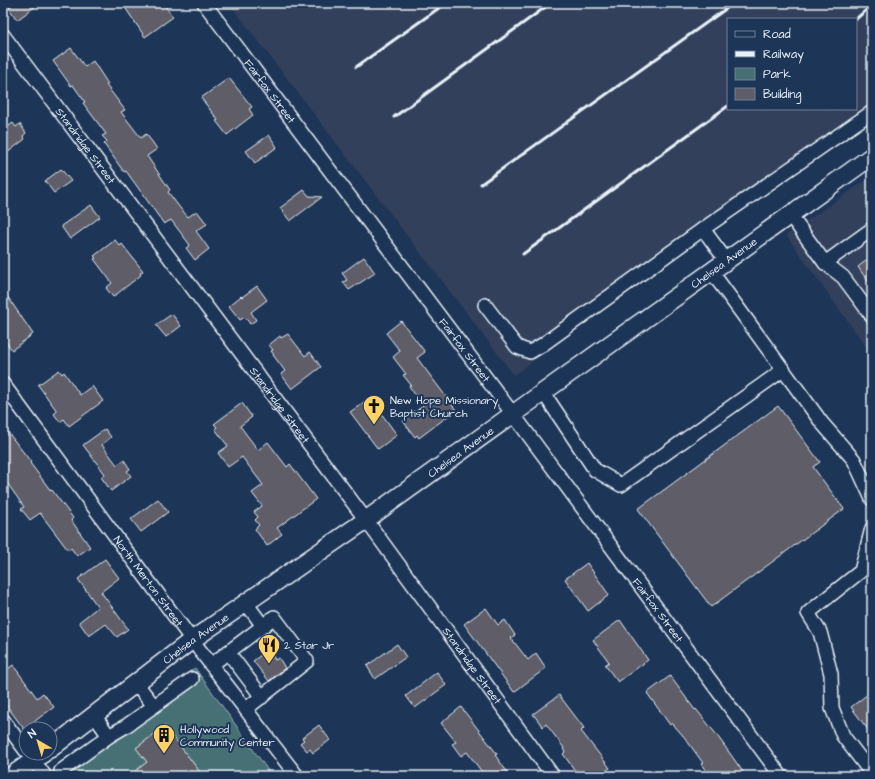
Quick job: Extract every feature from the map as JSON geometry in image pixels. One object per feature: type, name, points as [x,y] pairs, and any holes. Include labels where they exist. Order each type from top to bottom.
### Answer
[{"type":"main road","name":"Chelsea Avenue","points":[[58,743],[192,640],[366,520],[872,156]]},
{"type":"main road","points":[[11,776],[27,761]]},
{"type":"street","name":"Fairfax Street","points":[[204,3],[513,414],[781,776]]},
{"type":"street","name":"Standridge Street","points":[[3,36],[366,520],[553,776]]},
{"type":"street","points":[[485,305],[517,347],[530,352],[542,345],[703,229],[872,112]]},
{"type":"street","points":[[790,215],[825,263],[843,277],[872,316]]},
{"type":"street","points":[[703,229],[726,260]]},
{"type":"street","points":[[825,263],[872,229]]},
{"type":"street","points":[[711,272],[822,423],[854,460],[872,499]]},
{"type":"street","points":[[543,392],[595,470],[621,485],[783,370]]},
{"type":"street","name":"North Merton Street","points":[[3,384],[192,640],[297,776]]},
{"type":"street","points":[[872,528],[861,571],[808,613],[820,632],[831,674],[832,708],[842,736],[872,774]]},
{"type":"street","points":[[246,603],[263,626]]},
{"type":"street","points":[[211,664],[274,617],[307,661],[246,709]]},
{"type":"street","points":[[228,652],[262,697]]},
{"type":"street","points":[[61,772],[109,736],[126,726],[192,679]]},
{"type":"street","points":[[136,683],[154,706]]},
{"type":"street","points":[[94,715],[109,736]]},
{"type":"street","points":[[3,720],[18,738]]},
{"type":"street","points":[[36,761],[45,776]]},
{"type":"shaded area","points":[[229,3],[872,3],[872,117],[514,375]]},
{"type":"shaded area","points":[[872,176],[872,355],[786,235]]},
{"type":"green space","points":[[195,668],[272,776],[58,776],[54,770]]},
{"type":"building","points":[[15,3],[40,3],[17,20],[9,8]]},
{"type":"building","points":[[134,3],[163,3],[173,17],[145,37],[126,9]]},
{"type":"building","points":[[71,48],[85,67],[93,61],[108,84],[106,85],[125,110],[121,112],[141,138],[146,134],[153,143],[157,149],[147,156],[170,190],[168,192],[180,208],[188,217],[197,211],[207,224],[196,231],[209,249],[195,260],[186,248],[190,245],[171,220],[164,224],[126,171],[124,172],[104,144],[107,141],[102,136],[106,134],[83,103],[85,102],[73,85],[71,86],[53,61]]},
{"type":"building","points":[[229,78],[252,107],[249,109],[253,115],[227,135],[216,121],[218,120],[201,98]]},
{"type":"building","points":[[13,123],[16,127],[20,124],[26,133],[23,136],[25,139],[3,156],[3,130]]},
{"type":"building","points":[[269,135],[277,147],[255,163],[246,151]]},
{"type":"building","points":[[61,169],[71,181],[54,193],[45,181]]},
{"type":"building","points":[[304,190],[309,196],[322,197],[290,221],[280,208]]},
{"type":"building","points":[[91,205],[100,217],[70,239],[61,226]]},
{"type":"building","points":[[115,240],[120,246],[122,244],[143,271],[140,273],[141,275],[113,297],[106,288],[112,283],[94,259],[96,258],[94,256]]},
{"type":"building","points":[[872,256],[872,287],[858,267]]},
{"type":"building","points":[[364,257],[375,273],[349,290],[343,282],[347,280],[342,273]]},
{"type":"building","points":[[257,286],[267,300],[251,312],[256,320],[250,324],[245,317],[240,320],[229,306]]},
{"type":"building","points":[[3,290],[33,334],[12,350],[3,338]]},
{"type":"building","points":[[172,314],[181,326],[166,337],[156,325]]},
{"type":"building","points":[[401,321],[425,352],[417,358],[456,410],[419,438],[417,435],[415,437],[403,421],[423,406],[409,386],[411,385],[403,375],[406,374],[393,357],[400,351],[386,333]]},
{"type":"building","points":[[288,334],[305,356],[310,352],[321,367],[292,389],[281,374],[285,371],[273,355],[271,351],[273,350],[269,345],[280,336],[281,338]]},
{"type":"building","points":[[59,370],[62,374],[64,372],[80,395],[92,386],[103,401],[69,426],[64,419],[60,422],[54,414],[57,411],[38,385]]},
{"type":"building","points":[[370,398],[397,435],[378,449],[350,412]]},
{"type":"building","points":[[242,403],[252,417],[240,426],[258,450],[268,442],[287,467],[290,464],[316,499],[277,528],[282,534],[267,546],[255,529],[259,525],[255,520],[258,517],[254,512],[262,506],[252,493],[263,485],[242,457],[228,467],[218,453],[228,446],[215,429],[217,427],[214,424]]},
{"type":"building","points":[[778,406],[820,462],[813,467],[844,509],[711,607],[638,509]]},
{"type":"building","points":[[3,426],[73,518],[71,520],[90,547],[77,556],[71,548],[68,550],[40,513],[30,520],[21,509],[24,507],[3,477]]},
{"type":"building","points":[[105,429],[111,437],[102,445],[117,465],[124,460],[130,469],[127,471],[131,476],[111,491],[101,477],[105,474],[83,445]]},
{"type":"building","points":[[158,499],[168,512],[141,532],[131,519]]},
{"type":"building","points":[[105,559],[119,578],[101,592],[128,629],[117,637],[106,624],[89,636],[79,622],[98,607],[78,579]]},
{"type":"building","points":[[587,563],[609,595],[588,611],[565,579]]},
{"type":"building","points":[[486,608],[498,625],[505,620],[515,635],[511,638],[528,660],[536,653],[546,668],[514,692],[464,624]]},
{"type":"building","points":[[620,620],[648,660],[618,682],[605,665],[609,662],[593,640]]},
{"type":"building","points":[[397,644],[406,657],[375,679],[367,666]]},
{"type":"building","name":"2 Star Jr","points":[[269,649],[275,660],[279,658],[285,668],[269,681],[253,661]]},
{"type":"building","points":[[13,665],[37,698],[43,693],[54,707],[35,721],[18,721],[3,701],[3,673]]},
{"type":"building","points":[[437,672],[446,685],[415,708],[406,696]]},
{"type":"building","points":[[670,676],[695,710],[696,709],[716,734],[746,776],[710,776],[701,764],[703,763],[685,738],[672,723],[670,725],[647,693]]},
{"type":"building","points":[[872,691],[872,735],[851,707]]},
{"type":"building","points":[[559,695],[584,728],[581,731],[610,768],[599,776],[579,776],[563,754],[565,752],[563,749],[564,748],[546,724],[543,727],[533,714]]},
{"type":"building","points":[[461,707],[497,754],[495,755],[510,776],[485,776],[467,752],[461,756],[452,744],[456,742],[441,723]]},
{"type":"building","points":[[319,725],[330,740],[313,753],[310,749],[307,751],[300,743],[304,740],[302,738]]},
{"type":"building","name":"Hollywood Community Center","points":[[165,726],[203,776],[129,776],[147,762],[136,748]]},
{"type":"railway","points":[[356,67],[446,3]]},
{"type":"railway","points":[[394,117],[551,3]]},
{"type":"railway","points":[[481,184],[734,3]]},
{"type":"railway","points":[[857,18],[872,5]]},
{"type":"railway","points":[[523,254],[727,107]]},
{"type":"place","name":"New Hope Missionary Baptist Church","points":[[374,426]]},
{"type":"place","name":"2 Star Jr","points":[[269,664]]},
{"type":"place","name":"Hollywood Community Center","points":[[164,754]]}]
